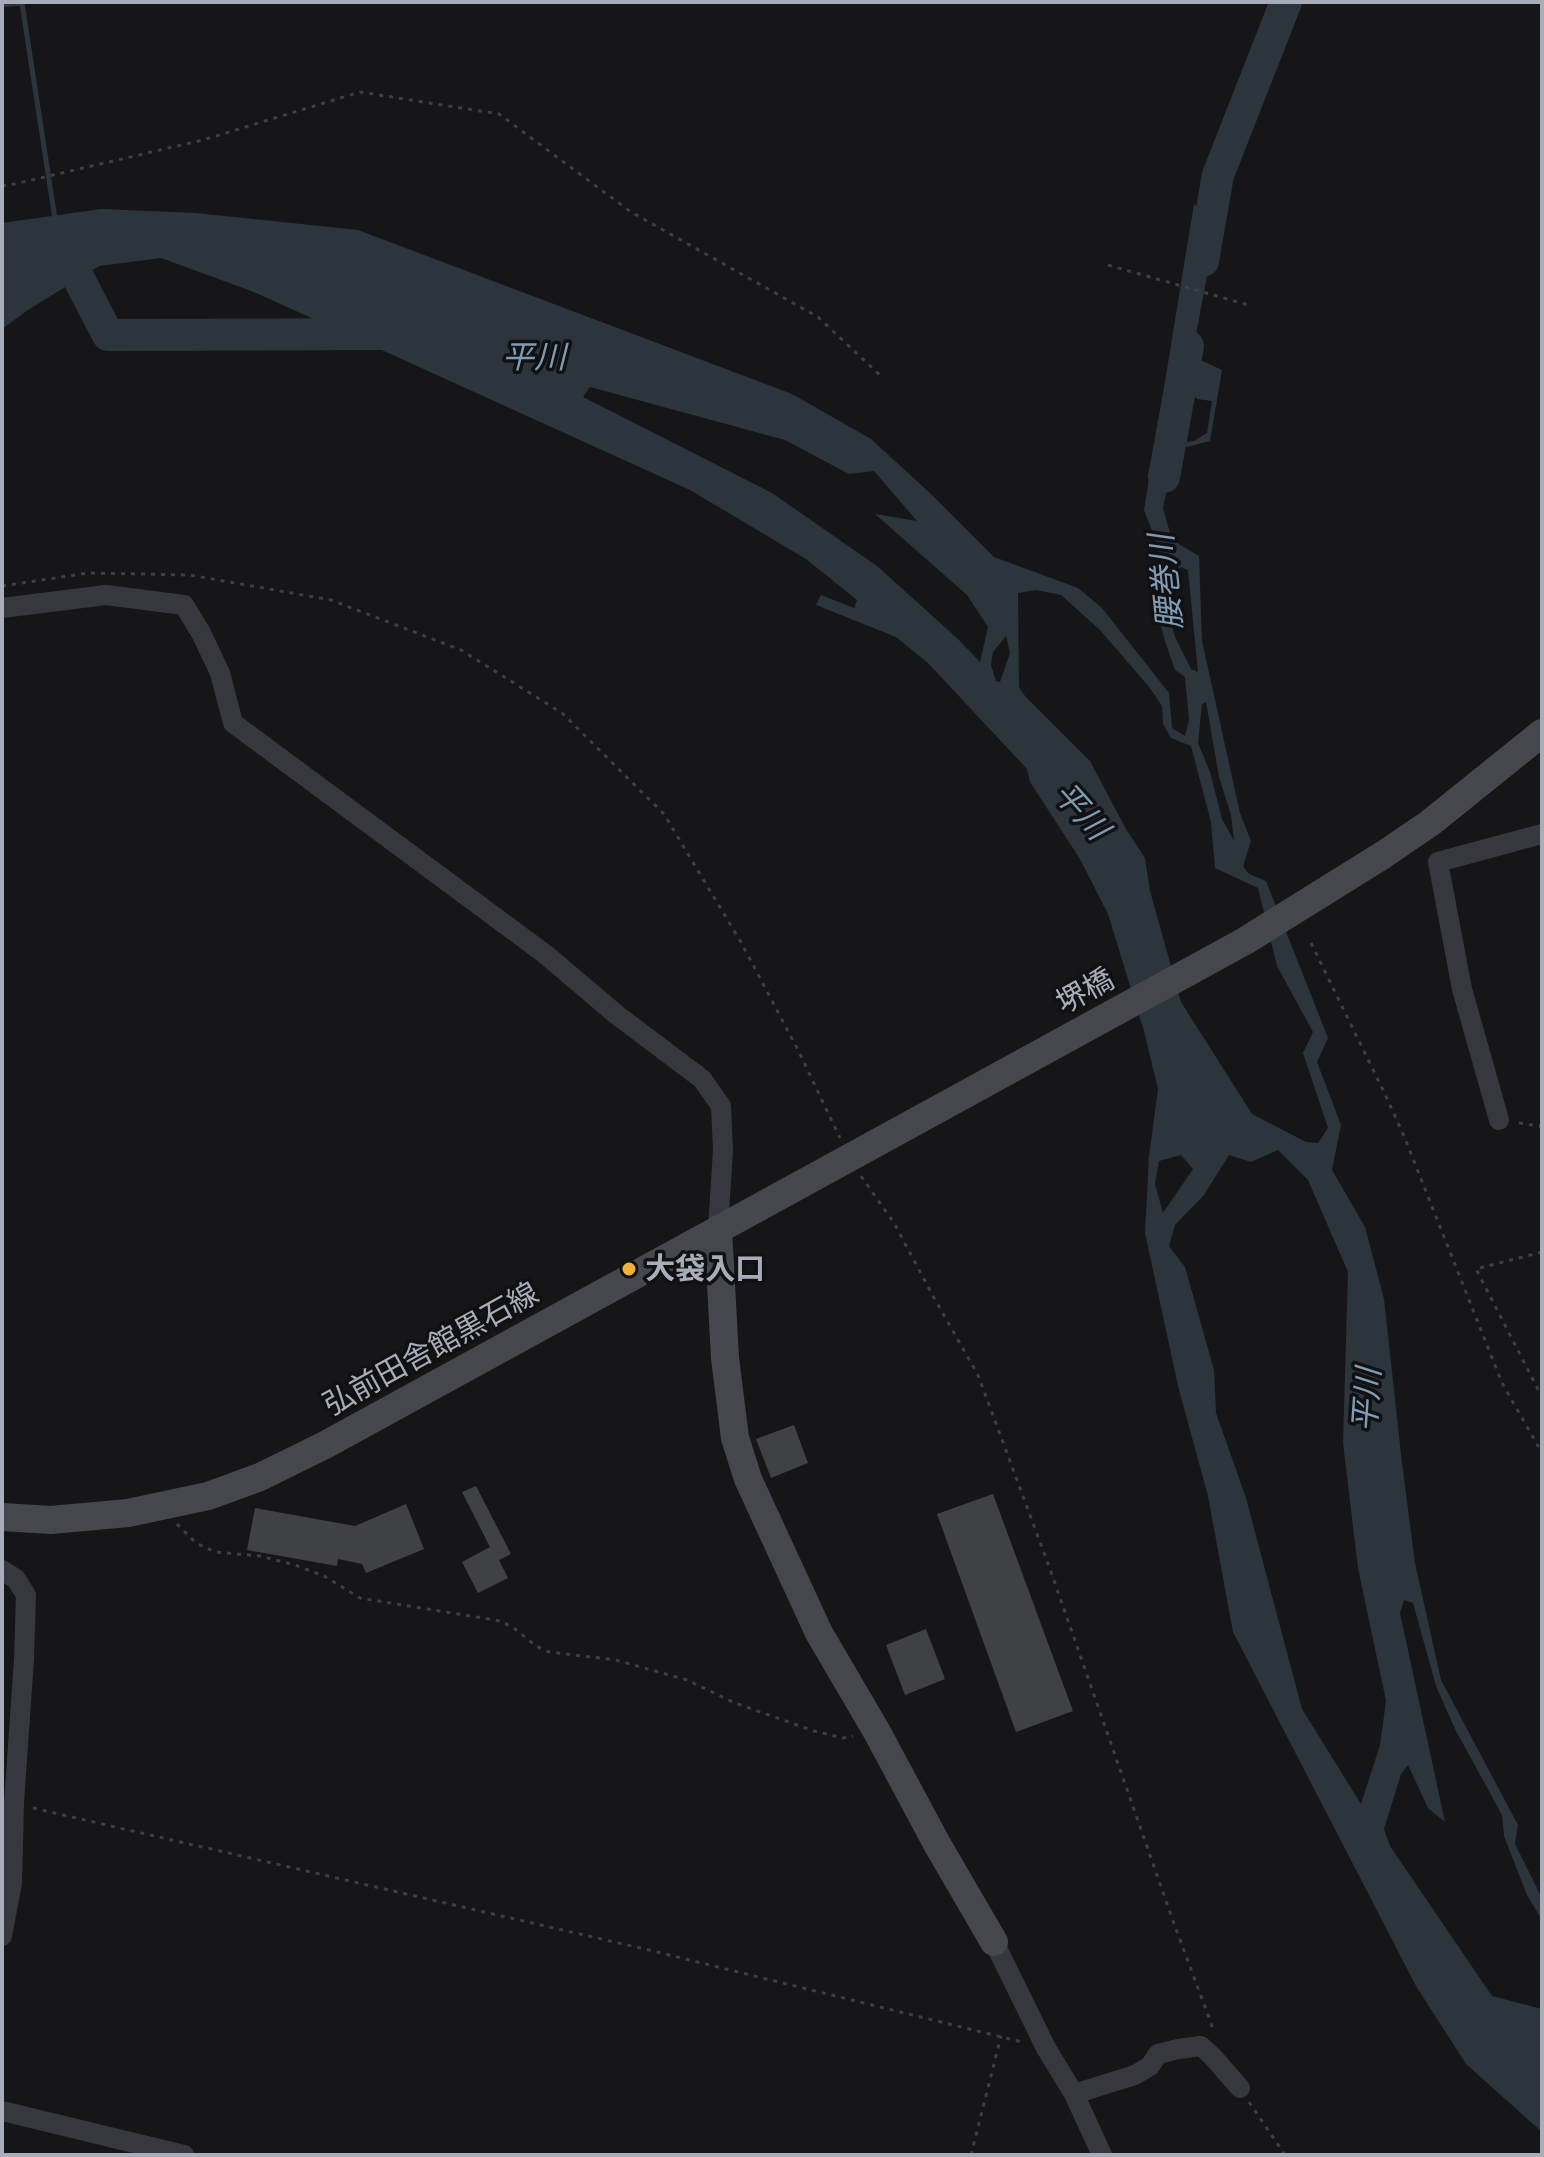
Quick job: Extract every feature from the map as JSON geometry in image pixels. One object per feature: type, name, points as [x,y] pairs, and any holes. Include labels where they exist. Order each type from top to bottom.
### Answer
[{"type":"main road","name":"堺橋","points":[[857,1154],[1245,941],[1430,823],[1542,733]]},
{"type":"main road","name":"弘前田舎館黒石線","points":[[2,1517],[51,1520],[128,1513],[208,1496],[260,1477],[632,1279],[857,1154]]},
{"type":"main road","points":[[718,1229],[725,1358],[735,1438],[748,1479],[819,1633],[994,1942]]},
{"type":"street","points":[[2,608],[106,595],[184,605],[220,673],[233,723],[545,954],[617,1015],[702,1079],[721,1106],[723,1150],[718,1229]]},
{"type":"street","points":[[1499,1120],[1462,989],[1438,862],[1542,834]]},
{"type":"street","points":[[2,1570],[16,1579],[26,1595],[12,1883],[2,1936]]},
{"type":"street","points":[[994,1942],[1046,2048],[1074,2094],[1102,2155]]},
{"type":"street","points":[[1074,2094],[1135,2075],[1150,2066],[1158,2054],[1201,2046],[1240,2088]]},
{"type":"street","points":[[2,2111],[184,2155]]},
{"type":"path","points":[[2,185],[203,140],[360,92],[499,114],[631,212],[818,317],[883,378]]},
{"type":"path","points":[[1108,265],[1252,306]]},
{"type":"path","points":[[2,586],[88,573],[190,575],[331,600],[461,650],[562,713],[664,814],[756,971],[978,1375],[1215,2032]]},
{"type":"path","points":[[1311,943],[1399,1125],[1502,1383],[1542,1453]]},
{"type":"path","points":[[1499,1120],[1540,1126],[1542,1129]]},
{"type":"path","points":[[1542,1252],[1476,1269],[1542,1397]]},
{"type":"path","points":[[162,1506],[181,1530],[196,1543],[215,1552],[260,1556],[295,1565],[324,1576],[360,1598],[501,1621],[549,1652],[616,1660],[687,1680],[735,1703],[814,1731],[843,1738],[877,1732]]},
{"type":"path","points":[[14,1803],[630,1946],[1046,2048]]},
{"type":"path","points":[[971,2155],[1001,2036]]},
{"type":"path","points":[[1240,2088],[1285,2155]]},
{"type":"water","points":[[1194,204],[1225,228],[1212,249],[1192,356],[1222,370],[1210,441],[1175,450],[1163,508],[1172,540],[1199,556],[1202,641],[1240,813],[1251,841],[1243,866],[1249,874],[1266,881],[1328,1038],[1317,1062],[1341,1125],[1332,1170],[1365,1227],[1384,1299],[1415,1563],[1441,1680],[1518,1825],[1515,1844],[1542,1898],[1542,1920],[1527,1895],[1504,1836],[1502,1815],[1455,1729],[1436,1686],[1413,1603],[1404,1600],[1400,1613],[1445,1822],[1428,1808],[1408,1765],[1401,1774],[1384,1829],[1390,1846],[1492,1996],[1542,2009],[1542,2132],[1466,2064],[1416,1986],[1233,1632],[1208,1496],[1178,1386],[1145,1233],[1149,1156],[1158,1089],[1144,1031],[1108,914],[1080,859],[1030,782],[1027,769],[928,663],[896,637],[816,605],[821,595],[854,608],[857,600],[806,559],[690,490],[254,292],[161,258],[99,266],[2,329],[2,223],[101,209],[196,213],[358,230],[792,394],[871,439],[994,557],[1078,588],[1102,608],[1169,693],[1172,728],[1185,736],[1189,720],[1185,677],[1175,670],[1157,611],[1158,590],[1165,575],[1144,510]],"holes":[[[1186,386],[1197,399],[1212,401],[1207,433],[1194,441],[1176,444],[1167,431],[1173,393]],[[590,387],[785,440],[849,474],[874,471],[917,521],[875,514],[967,595],[988,627],[980,662],[877,566],[772,493],[583,397]],[[1181,567],[1188,570],[1198,672],[1191,669],[1175,637],[1170,604],[1175,575]],[[1036,590],[1061,595],[1100,630],[1150,688],[1162,706],[1163,724],[1171,738],[1191,746],[1211,822],[1215,868],[1258,888],[1277,966],[1313,1032],[1303,1053],[1328,1128],[1318,1143],[1306,1142],[1252,1114],[1181,1002],[1150,891],[1145,858],[1090,761],[1019,687],[1018,593]],[[1006,636],[1010,653],[1000,682],[996,681],[991,665],[993,652]],[[1206,702],[1234,841],[1222,819],[1210,772],[1198,743],[1202,704]],[[1278,1150],[1308,1180],[1348,1272],[1343,1443],[1358,1568],[1386,1701],[1380,1745],[1361,1804],[1302,1709],[1246,1498],[1216,1413],[1214,1370],[1185,1267],[1169,1246],[1175,1225],[1204,1195],[1229,1155],[1251,1162]],[[1181,1155],[1193,1169],[1163,1213],[1155,1184],[1159,1161]]]},
{"type":"building","points":[[794,1425],[808,1463],[771,1478],[756,1439]]},
{"type":"building","points":[[476,1486],[511,1554],[499,1560],[508,1578],[478,1593],[462,1562],[490,1547],[462,1492]]},
{"type":"building","points":[[993,1494],[1073,1711],[1016,1732],[937,1514]]},
{"type":"building","points":[[406,1504],[424,1549],[366,1573],[362,1564],[338,1559],[337,1566],[247,1550],[255,1508],[355,1526]]},
{"type":"building","points":[[926,1629],[945,1679],[905,1695],[886,1645]]},
{"type":"waterway","name":"腰巻川","points":[[1203,261],[1218,175],[1286,2]]},
{"type":"waterway","points":[[2,5],[22,3],[55,219]]},
{"type":"waterway","name":"平川","points":[[2,273],[57,237],[108,335],[388,334]]},
{"type":"waterway","name":"腰巻川","points":[[1164,477],[1188,346]]},
{"type":"place","name":"大袋入口","points":[[629,1269]]}]
